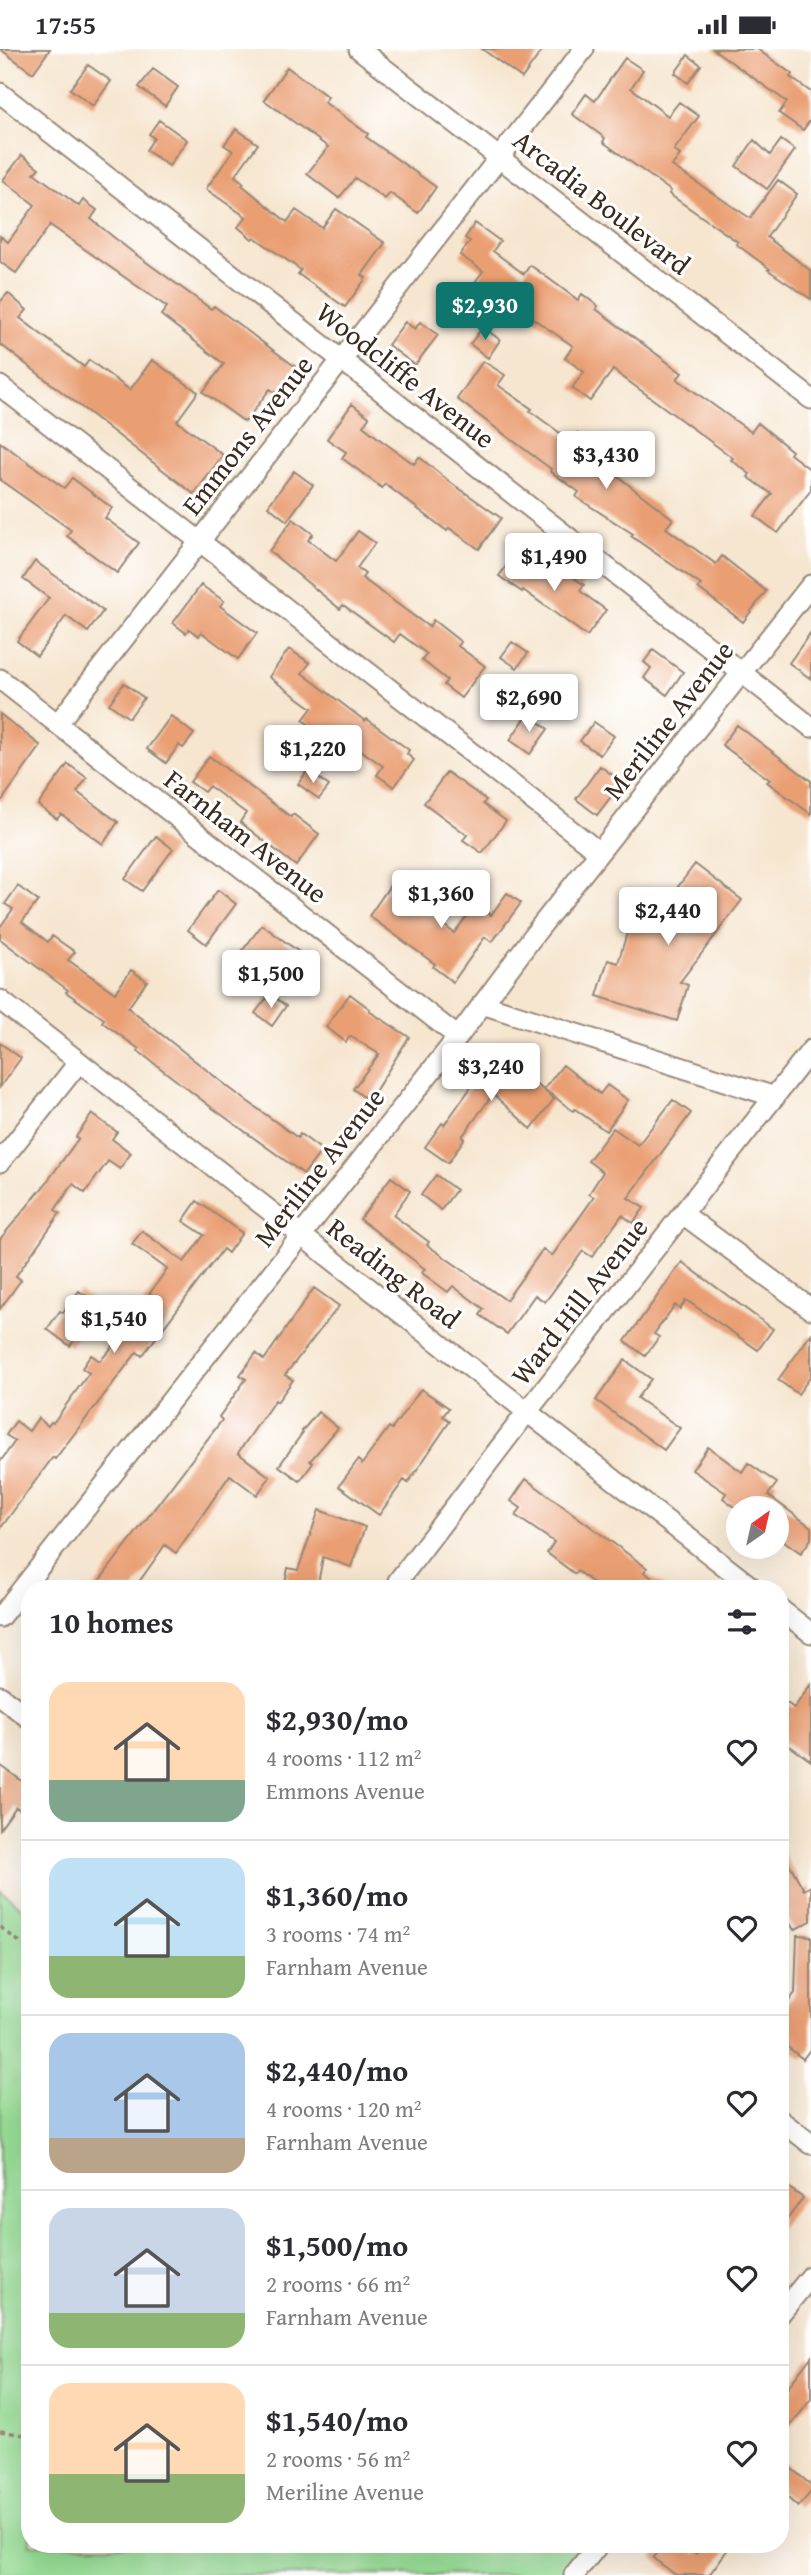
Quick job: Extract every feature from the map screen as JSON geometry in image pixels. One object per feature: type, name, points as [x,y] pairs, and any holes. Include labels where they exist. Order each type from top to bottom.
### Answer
[{"type":"street","name":"Arcadia Boulevard","points":[[359,49],[811,399]]},
{"type":"street","name":"Emmons Avenue","points":[[58,723],[584,49]]},
{"type":"street","name":"Woodcliffe Avenue","points":[[0,93],[811,727]]},
{"type":"street","points":[[0,386],[599,852]]},
{"type":"street","name":"Meriline Avenue","points":[[29,1580],[811,585]]},
{"type":"street","name":"Farnham Avenue","points":[[0,679],[458,1037]]},
{"type":"street","name":"Reading Road","points":[[0,1000],[742,1580]]},
{"type":"street","points":[[482,1005],[775,1097]]},
{"type":"street","name":"Ward Hill Avenue","points":[[399,1580],[811,1050]]},
{"type":"street","points":[[0,1162],[79,1062]]},
{"type":"street","points":[[683,1214],[811,1308]]},
{"type":"street","name":"Meriline Avenue","points":[[0,1617],[21,1590]]},
{"type":"street","points":[[789,1616],[811,1633]]},
{"type":"street","points":[[0,1696],[21,1712]]},
{"type":"street","points":[[789,2127],[811,2144]]},
{"type":"street","points":[[789,2303],[811,2276]]},
{"type":"street","points":[[574,2575],[592,2553]]},
{"type":"path","points":[[0,1927],[21,1943]]},
{"type":"path","points":[[0,2431],[21,2434]]},
{"type":"green space","points":[[0,1890],[21,1907],[21,2553],[592,2553],[574,2575],[0,2575]]},
{"type":"building","points":[[0,49],[50,49],[33,73]]},
{"type":"building","points":[[482,49],[543,49],[522,78]]},
{"type":"building","points":[[713,49],[757,49],[792,74],[790,77],[811,92],[811,119],[803,130],[779,113],[787,102]]},
{"type":"building","points":[[688,55],[701,65],[688,83],[675,73]]},
{"type":"building","points":[[625,58],[643,70],[631,88],[668,116],[679,102],[699,116],[674,150],[680,155],[672,166],[750,218],[778,180],[797,194],[767,237],[811,271],[811,299],[768,270],[770,269],[736,244],[738,242],[669,194],[671,191],[603,142],[605,138],[572,114],[586,94],[595,101]]},
{"type":"building","points":[[88,65],[111,81],[93,106],[70,89]]},
{"type":"building","points":[[287,67],[328,97],[324,102],[368,134],[366,137],[436,187],[418,213],[390,193],[385,199],[355,178],[339,198],[307,174],[328,147],[264,100]]},
{"type":"building","points":[[153,69],[178,87],[165,106],[139,87]]},
{"type":"building","points":[[159,120],[187,140],[169,166],[146,150],[154,138],[149,134]]},
{"type":"building","points":[[236,129],[258,144],[235,176],[244,183],[242,185],[287,222],[296,210],[322,228],[336,209],[385,243],[362,275],[366,278],[345,307],[298,274],[301,270],[254,237],[252,239],[238,227],[246,217],[206,189],[233,151],[224,145]]},
{"type":"building","points":[[754,140],[770,155],[781,140],[795,150],[767,189],[736,166]]},
{"type":"building","points":[[22,155],[39,168],[34,173],[79,206],[83,200],[97,210],[91,219],[131,251],[211,309],[214,306],[297,368],[278,394],[270,389],[245,422],[203,392],[224,364],[161,315],[167,307],[50,225],[16,273],[0,262],[0,236],[8,242],[35,205],[3,180]]},
{"type":"building","points":[[475,223],[500,241],[493,251],[524,274],[530,265],[578,300],[582,294],[598,306],[596,309],[682,373],[677,379],[751,432],[758,423],[811,470],[811,490],[778,533],[755,516],[772,494],[748,477],[750,474],[731,460],[733,458],[613,370],[590,401],[572,388],[584,372],[565,358],[573,346],[528,315],[532,310],[502,288],[481,318],[460,303],[483,271],[460,255],[470,241],[465,238]]},
{"type":"building","points":[[8,293],[27,310],[20,318],[84,367],[89,360],[130,390],[152,360],[198,392],[177,421],[223,455],[194,494],[0,344],[0,302]]},
{"type":"building","points":[[405,322],[415,329],[420,322],[438,335],[415,365],[388,345]]},
{"type":"building","points":[[483,327],[500,340],[488,358],[470,344]]},
{"type":"building","points":[[483,361],[505,375],[498,385],[532,409],[530,411],[571,441],[577,433],[596,446],[590,455],[673,519],[666,528],[716,564],[722,556],[766,591],[743,622],[698,588],[701,585],[631,536],[633,534],[576,497],[579,492],[457,399]]},
{"type":"building","points":[[352,404],[369,417],[363,426],[382,441],[414,464],[419,457],[501,518],[479,549],[449,528],[447,531],[385,484],[382,488],[342,458],[346,452],[327,439]]},
{"type":"building","points":[[0,442],[64,488],[72,478],[112,508],[105,518],[139,543],[117,573],[67,536],[71,530],[0,480]]},
{"type":"building","points":[[294,471],[313,485],[287,521],[268,506]]},
{"type":"building","points":[[293,519],[313,534],[308,540],[336,561],[358,531],[375,543],[357,568],[365,574],[362,578],[429,627],[433,620],[461,642],[458,646],[485,666],[461,698],[444,685],[447,680],[422,660],[427,654],[400,634],[394,642],[343,605],[340,609],[269,551]]},
{"type":"building","points":[[518,550],[559,581],[566,572],[584,585],[580,591],[606,610],[587,636],[499,576]]},
{"type":"building","points":[[35,561],[103,611],[88,632],[66,616],[37,656],[17,641],[49,598],[23,579]]},
{"type":"building","points":[[201,585],[224,601],[220,606],[257,633],[238,659],[201,632],[199,636],[189,629],[186,633],[173,623]]},
{"type":"building","points":[[811,632],[811,679],[789,663]]},
{"type":"building","points":[[512,642],[528,653],[517,668],[501,657]]},
{"type":"building","points":[[289,649],[310,663],[302,673],[365,721],[367,719],[409,750],[407,754],[414,760],[394,787],[377,775],[383,766],[349,742],[343,751],[303,720],[312,708],[269,677]]},
{"type":"building","points":[[653,650],[683,672],[667,695],[644,678],[651,668],[644,662]]},
{"type":"building","points":[[124,683],[144,698],[129,718],[109,704]]},
{"type":"building","points":[[0,714],[41,746],[0,803]]},
{"type":"building","points":[[528,714],[548,729],[530,754],[510,740]]},
{"type":"building","points":[[171,716],[194,734],[183,748],[179,745],[166,763],[147,749]]},
{"type":"building","points":[[594,722],[614,736],[600,755],[580,741]]},
{"type":"building","points":[[737,725],[811,781],[811,814],[722,745]]},
{"type":"building","points":[[209,756],[291,817],[293,814],[319,834],[296,866],[240,822],[246,813],[209,786],[204,792],[190,782]]},
{"type":"building","points":[[68,764],[87,778],[77,792],[118,822],[103,844],[61,814],[57,819],[38,805]]},
{"type":"building","points":[[600,766],[622,782],[597,815],[576,799]]},
{"type":"building","points":[[308,770],[329,786],[319,799],[298,784]]},
{"type":"building","points":[[447,772],[486,800],[483,804],[506,821],[482,853],[463,840],[467,835],[424,803]]},
{"type":"building","points":[[156,836],[173,849],[142,891],[125,879]]},
{"type":"building","points":[[695,864],[742,900],[680,982],[688,985],[677,1021],[597,996],[608,960],[618,963],[634,909],[651,923]]},
{"type":"building","points":[[391,884],[454,933],[476,904],[491,915],[507,893],[521,903],[492,942],[485,937],[453,982],[433,967],[435,964],[369,916]]},
{"type":"building","points":[[18,886],[38,901],[22,922],[48,942],[52,936],[75,952],[68,960],[115,993],[131,970],[147,981],[128,1008],[232,1090],[298,1138],[300,1134],[322,1150],[304,1174],[138,1051],[139,1049],[102,1022],[104,1019],[0,939],[0,927],[13,909],[5,904]]},
{"type":"building","points":[[218,890],[236,904],[206,944],[188,930]]},
{"type":"building","points":[[262,925],[302,954],[273,993],[233,963]]},
{"type":"building","points":[[270,994],[286,1006],[272,1026],[255,1013]]},
{"type":"building","points":[[350,994],[370,1009],[369,1011],[409,1037],[369,1101],[353,1089],[379,1054],[350,1036],[346,1042],[326,1027]]},
{"type":"building","points":[[0,1043],[21,1058],[0,1087]]},
{"type":"building","points":[[498,1052],[554,1099],[531,1129],[493,1094],[462,1137],[464,1139],[448,1163],[425,1147],[482,1072],[477,1068],[486,1056],[492,1060]]},
{"type":"building","points":[[563,1065],[600,1094],[607,1085],[628,1100],[606,1131],[544,1089]]},
{"type":"building","points":[[673,1100],[691,1113],[628,1198],[644,1208],[633,1223],[622,1215],[592,1257],[583,1251],[545,1302],[535,1295],[507,1334],[480,1315],[484,1309],[453,1286],[448,1292],[422,1273],[425,1269],[360,1219],[391,1177],[410,1191],[393,1215],[429,1242],[427,1245],[506,1300],[543,1249],[552,1256],[594,1197],[589,1194],[603,1172],[588,1161],[613,1128],[638,1145]]},
{"type":"building","points":[[92,1114],[117,1132],[112,1139],[131,1153],[120,1169],[108,1161],[85,1193],[73,1184],[55,1210],[60,1213],[16,1276],[21,1280],[0,1309],[0,1239],[44,1186],[78,1139],[76,1137]]},
{"type":"building","points":[[436,1175],[456,1190],[441,1210],[421,1195]]},
{"type":"building","points":[[197,1201],[242,1233],[228,1253],[223,1249],[142,1356],[137,1352],[55,1459],[53,1457],[0,1529],[0,1462],[15,1441],[6,1435],[16,1421],[29,1431],[38,1418],[48,1426],[53,1423],[89,1373],[82,1368],[91,1355],[100,1361],[109,1351],[167,1269],[132,1244],[142,1231],[184,1262],[204,1235],[183,1221]]},
{"type":"building","points":[[682,1262],[773,1329],[758,1350],[686,1300],[680,1309],[675,1305],[654,1334],[659,1337],[645,1356],[625,1341]]},
{"type":"building","points":[[314,1288],[339,1306],[285,1375],[293,1380],[277,1402],[275,1400],[238,1453],[270,1477],[257,1495],[230,1475],[176,1553],[165,1545],[140,1580],[100,1580],[222,1420],[219,1417],[246,1379],[240,1375],[256,1353],[264,1360]]},
{"type":"building","points":[[79,1291],[99,1305],[70,1346],[47,1329]]},
{"type":"building","points":[[811,1334],[811,1376],[798,1394],[778,1380]]},
{"type":"building","points":[[625,1360],[651,1379],[637,1398],[680,1428],[664,1450],[596,1400]]},
{"type":"building","points":[[421,1389],[449,1408],[443,1416],[450,1421],[408,1483],[404,1480],[379,1515],[339,1486],[358,1460],[362,1464],[389,1427],[392,1429]]},
{"type":"building","points":[[318,1412],[338,1428],[310,1461],[313,1463],[300,1481],[279,1466]]},
{"type":"building","points":[[708,1447],[742,1472],[748,1463],[777,1483],[769,1496],[726,1496],[726,1500],[723,1498],[726,1493],[692,1470]]},
{"type":"building","points":[[526,1479],[647,1568],[644,1572],[655,1580],[590,1580],[577,1571],[575,1574],[547,1553],[554,1542],[516,1516],[521,1508],[511,1501]]},
{"type":"building","points":[[319,1510],[365,1527],[351,1567],[323,1557],[319,1580],[286,1580],[288,1568],[298,1570]]},
{"type":"building","points":[[789,1511],[811,1527],[811,1539],[801,1553],[789,1544]]},
{"type":"building","points":[[811,1684],[811,1761],[789,1745],[789,1704],[794,1708]]},
{"type":"building","points":[[0,1765],[21,1780],[21,1811],[16,1807],[0,1829]]},
{"type":"building","points":[[789,1863],[804,1890],[811,1886],[811,1921],[794,1930],[789,1922]]},
{"type":"building","points":[[797,1935],[811,1936],[811,2048],[803,2059],[789,2048],[789,2001],[795,1993]]},
{"type":"building","points":[[789,2188],[803,2198],[789,2217]]},
{"type":"building","points":[[811,2357],[811,2399],[789,2428],[789,2386]]},
{"type":"building","points":[[789,2467],[811,2485],[811,2492],[798,2507],[789,2499]]},
{"type":"building","points":[[657,2553],[725,2553],[709,2575],[676,2575],[653,2558]]}]
